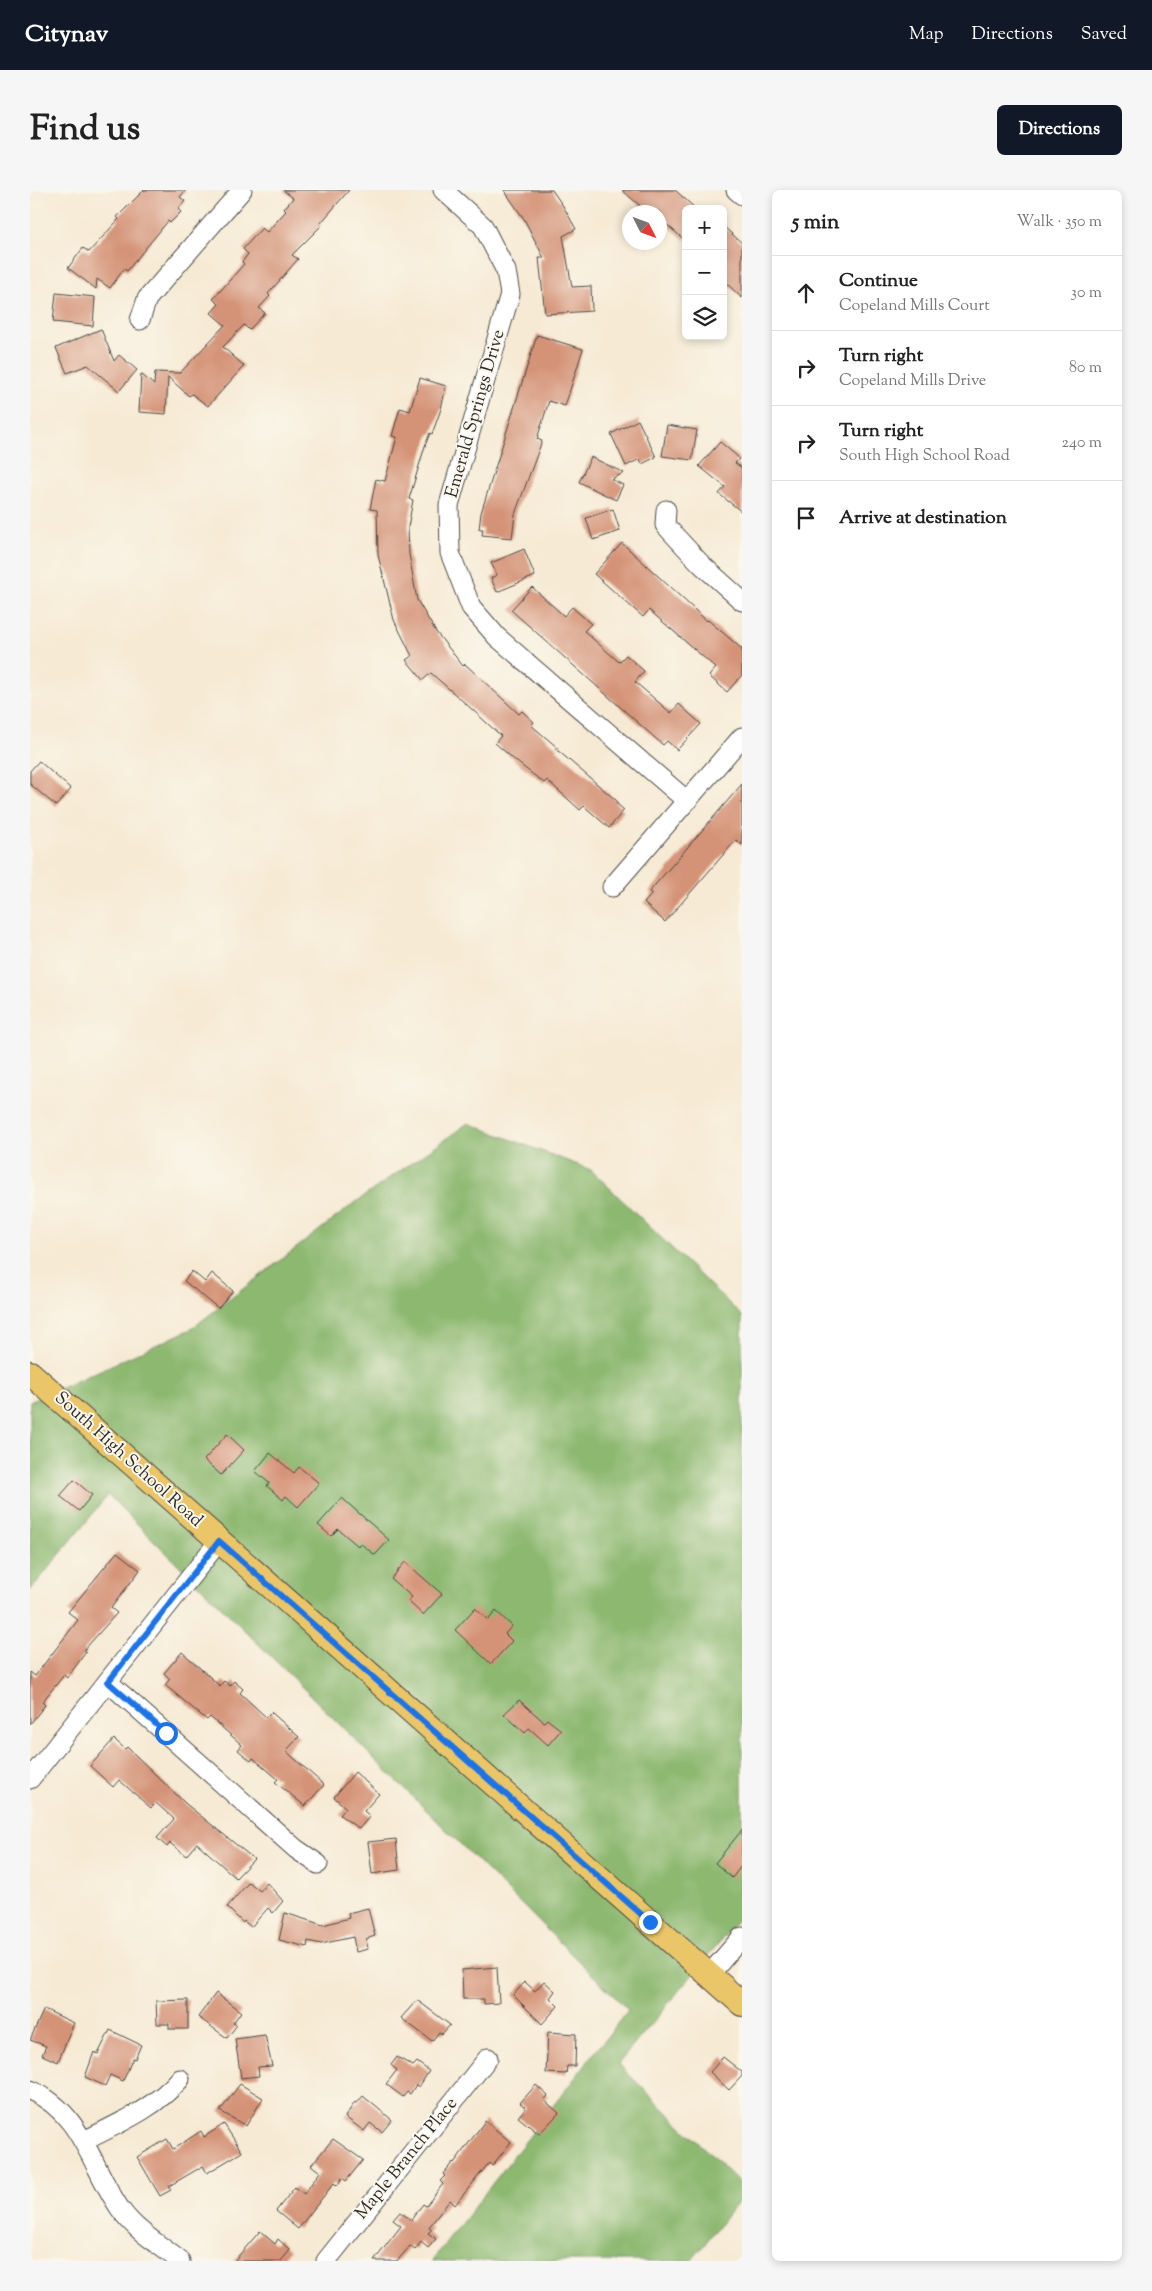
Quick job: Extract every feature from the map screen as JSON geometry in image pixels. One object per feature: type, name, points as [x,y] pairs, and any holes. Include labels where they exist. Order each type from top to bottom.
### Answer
[{"type":"main road","name":"South High School Road","points":[[30,1373],[742,2004]]},
{"type":"street","points":[[140,320],[147,299],[242,190]]},
{"type":"street","name":"Emerald Springs Drive","points":[[444,190],[483,226],[506,271],[510,294],[449,505],[450,553],[471,607],[497,637],[686,801]]},
{"type":"street","points":[[736,190],[742,195]]},
{"type":"street","points":[[666,510],[665,525],[701,564],[742,601]]},
{"type":"street","points":[[612,887],[742,737]]},
{"type":"street","points":[[30,1779],[219,1541]]},
{"type":"street","points":[[108,1682],[296,1849],[318,1864]]},
{"type":"street","points":[[709,1975],[742,1937]]},
{"type":"street","name":"Maple Branch Place","points":[[326,2261],[488,2058]]},
{"type":"street","points":[[84,2140],[152,2105],[168,2093],[180,2079]]},
{"type":"street","points":[[30,2090],[51,2102],[62,2112],[84,2140],[121,2210],[140,2230],[180,2261]]},
{"type":"green space","points":[[468,1123],[591,1170],[742,1316],[742,1915],[618,2064],[742,2185],[742,2197],[691,2261],[432,2261],[628,2010],[108,1495],[30,1591],[30,1402],[191,1329],[356,1202]]},
{"type":"building","points":[[144,190],[186,190],[180,197],[185,201],[178,209],[181,212],[170,223],[168,221],[127,271],[124,269],[110,288],[97,279],[96,289],[68,268],[83,248],[89,252],[119,219],[117,217]]},
{"type":"building","points":[[283,190],[349,190],[320,224],[321,226],[292,255],[298,259],[268,294],[270,296],[259,308],[265,313],[249,330],[244,325],[223,347],[244,366],[208,406],[192,394],[189,396],[168,377],[166,414],[139,412],[141,374],[154,385],[155,372],[180,373],[225,325],[211,313],[219,304],[213,299],[244,264],[242,262],[248,254],[243,249],[262,228],[267,232],[286,211],[284,209],[293,198]]},
{"type":"building","points":[[504,190],[552,190],[576,229],[563,236],[572,287],[591,286],[592,311],[545,314],[539,258],[544,258],[524,219]]},
{"type":"building","points":[[622,190],[675,190],[692,205],[682,205],[682,238],[667,225],[667,205],[639,205]]},
{"type":"building","points":[[727,230],[742,243],[742,298],[727,284]]},
{"type":"building","points":[[56,293],[95,297],[93,326],[53,322]]},
{"type":"building","points":[[101,329],[114,361],[119,355],[137,370],[119,391],[88,365],[67,373],[56,348]]},
{"type":"building","points":[[537,335],[583,349],[565,406],[549,401],[537,439],[542,441],[515,514],[512,538],[482,535],[483,529],[479,529],[481,513]]},
{"type":"building","points":[[420,378],[446,386],[441,409],[432,434],[430,433],[425,446],[409,499],[413,500],[408,527],[409,554],[417,600],[436,632],[463,666],[465,664],[519,714],[522,711],[534,722],[531,725],[558,748],[556,749],[617,801],[616,803],[624,810],[609,828],[584,806],[580,810],[547,780],[544,783],[517,762],[495,743],[501,736],[475,712],[431,673],[423,680],[406,660],[412,656],[394,620],[378,555],[377,510],[370,509],[376,479],[385,481],[397,437],[392,436],[400,408],[410,411]]},
{"type":"building","points":[[638,420],[656,457],[642,464],[640,459],[626,466],[611,434]]},
{"type":"building","points":[[667,425],[697,430],[692,460],[662,456]]},
{"type":"building","points":[[720,442],[737,456],[739,459],[735,463],[742,468],[742,512],[719,494],[725,487],[699,466]]},
{"type":"building","points":[[591,457],[624,473],[611,479],[623,485],[616,500],[579,482]]},
{"type":"building","points":[[613,509],[620,531],[593,540],[586,518]]},
{"type":"building","points":[[622,543],[707,621],[742,649],[742,675],[727,692],[709,676],[716,668],[649,610],[643,617],[594,574]]},
{"type":"building","points":[[524,549],[535,576],[497,592],[491,578],[497,575],[491,563]]},
{"type":"building","points":[[532,587],[564,616],[572,607],[591,624],[584,631],[619,662],[626,655],[644,671],[635,682],[671,713],[679,704],[701,724],[677,750],[667,741],[663,745],[511,610]]},
{"type":"building","points":[[39,761],[71,789],[56,806],[30,784],[30,771]]},
{"type":"building","points":[[742,784],[742,845],[736,840],[665,922],[644,903],[652,894],[649,892]]},
{"type":"building","points":[[192,1271],[205,1282],[212,1273],[233,1291],[218,1308],[184,1281]]},
{"type":"building","points":[[227,1434],[244,1450],[221,1475],[204,1460]]},
{"type":"building","points":[[270,1453],[294,1473],[299,1467],[319,1483],[298,1507],[286,1496],[283,1500],[267,1486],[269,1483],[255,1471]]},
{"type":"building","points":[[74,1480],[92,1495],[79,1511],[60,1496]]},
{"type":"building","points":[[342,1498],[389,1540],[375,1555],[360,1543],[358,1546],[338,1529],[331,1536],[318,1525]]},
{"type":"building","points":[[117,1552],[140,1570],[111,1608],[117,1613],[84,1650],[86,1652],[67,1678],[64,1675],[42,1702],[45,1705],[30,1724],[30,1672],[35,1676],[78,1620],[68,1612]]},
{"type":"building","points":[[405,1562],[442,1594],[423,1615],[408,1601],[412,1597],[391,1579]]},
{"type":"building","points":[[475,1608],[488,1620],[496,1611],[512,1626],[505,1634],[512,1641],[491,1664],[455,1630]]},
{"type":"building","points":[[182,1652],[220,1686],[224,1681],[230,1686],[234,1681],[243,1689],[240,1693],[266,1717],[271,1712],[299,1737],[286,1751],[324,1785],[305,1806],[275,1782],[278,1779],[253,1758],[251,1761],[238,1750],[242,1745],[210,1717],[207,1720],[165,1685],[170,1679],[164,1673]]},
{"type":"building","points":[[519,1700],[544,1722],[547,1719],[561,1730],[548,1745],[529,1728],[525,1733],[504,1714]]},
{"type":"building","points":[[114,1739],[125,1749],[127,1747],[186,1804],[254,1859],[236,1878],[197,1843],[186,1856],[170,1843],[167,1847],[157,1838],[174,1819],[156,1803],[151,1808],[119,1780],[113,1787],[90,1766]]},
{"type":"building","points":[[355,1772],[379,1794],[364,1811],[370,1816],[359,1829],[340,1815],[346,1808],[334,1797]]},
{"type":"building","points":[[742,1830],[742,1865],[732,1878],[715,1863]]},
{"type":"building","points":[[396,1839],[399,1870],[372,1874],[368,1842]]},
{"type":"building","points":[[249,1882],[260,1891],[267,1883],[283,1901],[273,1913],[268,1908],[251,1927],[244,1921],[243,1923],[227,1907]]},
{"type":"building","points":[[368,1908],[375,1936],[366,1939],[368,1949],[356,1952],[353,1937],[321,1944],[308,1941],[307,1947],[279,1940],[285,1913],[323,1925],[349,1918],[348,1913]]},
{"type":"building","points":[[497,1967],[499,2003],[484,2004],[484,1999],[463,1999],[462,1970]]},
{"type":"building","points":[[544,1981],[555,1991],[550,1998],[558,2006],[542,2024],[513,1995],[525,1982],[535,1991]]},
{"type":"building","points":[[216,1993],[241,2012],[233,2023],[237,2025],[227,2038],[198,2017]]},
{"type":"building","points":[[188,2000],[188,2029],[169,2029],[169,2024],[157,2024],[156,2001]]},
{"type":"building","points":[[417,2000],[450,2025],[442,2034],[439,2032],[432,2041],[401,2018]]},
{"type":"building","points":[[44,2009],[74,2023],[58,2062],[42,2055],[46,2046],[30,2040]]},
{"type":"building","points":[[110,2030],[141,2045],[123,2081],[110,2075],[105,2086],[85,2077],[94,2052],[98,2054]]},
{"type":"building","points":[[548,2032],[576,2034],[575,2066],[567,2066],[566,2074],[546,2073]]},
{"type":"building","points":[[265,2035],[272,2066],[258,2067],[259,2076],[241,2078],[235,2039]]},
{"type":"building","points":[[397,2057],[413,2066],[417,2062],[429,2071],[419,2087],[416,2085],[410,2094],[407,2092],[403,2097],[386,2084],[397,2070],[391,2065]]},
{"type":"building","points":[[723,2057],[742,2072],[742,2076],[729,2090],[710,2072]]},
{"type":"building","points":[[240,2084],[263,2098],[246,2126],[220,2111]]},
{"type":"building","points":[[536,2085],[548,2096],[544,2100],[559,2113],[539,2134],[518,2117],[526,2108],[520,2103]]},
{"type":"building","points":[[363,2096],[392,2120],[382,2132],[370,2123],[364,2131],[345,2117],[355,2102],[357,2103]]},
{"type":"building","points":[[485,2121],[511,2142],[492,2166],[489,2163],[455,2205],[450,2200],[429,2227],[432,2229],[428,2233],[436,2239],[428,2248],[421,2242],[415,2250],[410,2246],[397,2261],[374,2261],[401,2226],[393,2220],[400,2212],[411,2220],[423,2204],[426,2206],[443,2184],[440,2181],[445,2176],[443,2174],[454,2163]]},
{"type":"building","points":[[224,2124],[242,2152],[207,2173],[203,2166],[169,2186],[171,2190],[160,2196],[137,2157],[167,2139],[173,2149],[201,2131],[204,2137]]},
{"type":"building","points":[[333,2139],[363,2160],[346,2181],[342,2178],[337,2186],[334,2183],[298,2229],[276,2211],[295,2187],[304,2194],[320,2172],[311,2165]]},
{"type":"building","points":[[260,2231],[275,2244],[278,2239],[290,2250],[281,2261],[234,2261]]},
{"type":"route","points":[[166,1733],[108,1682],[219,1541],[650,1922]]}]
